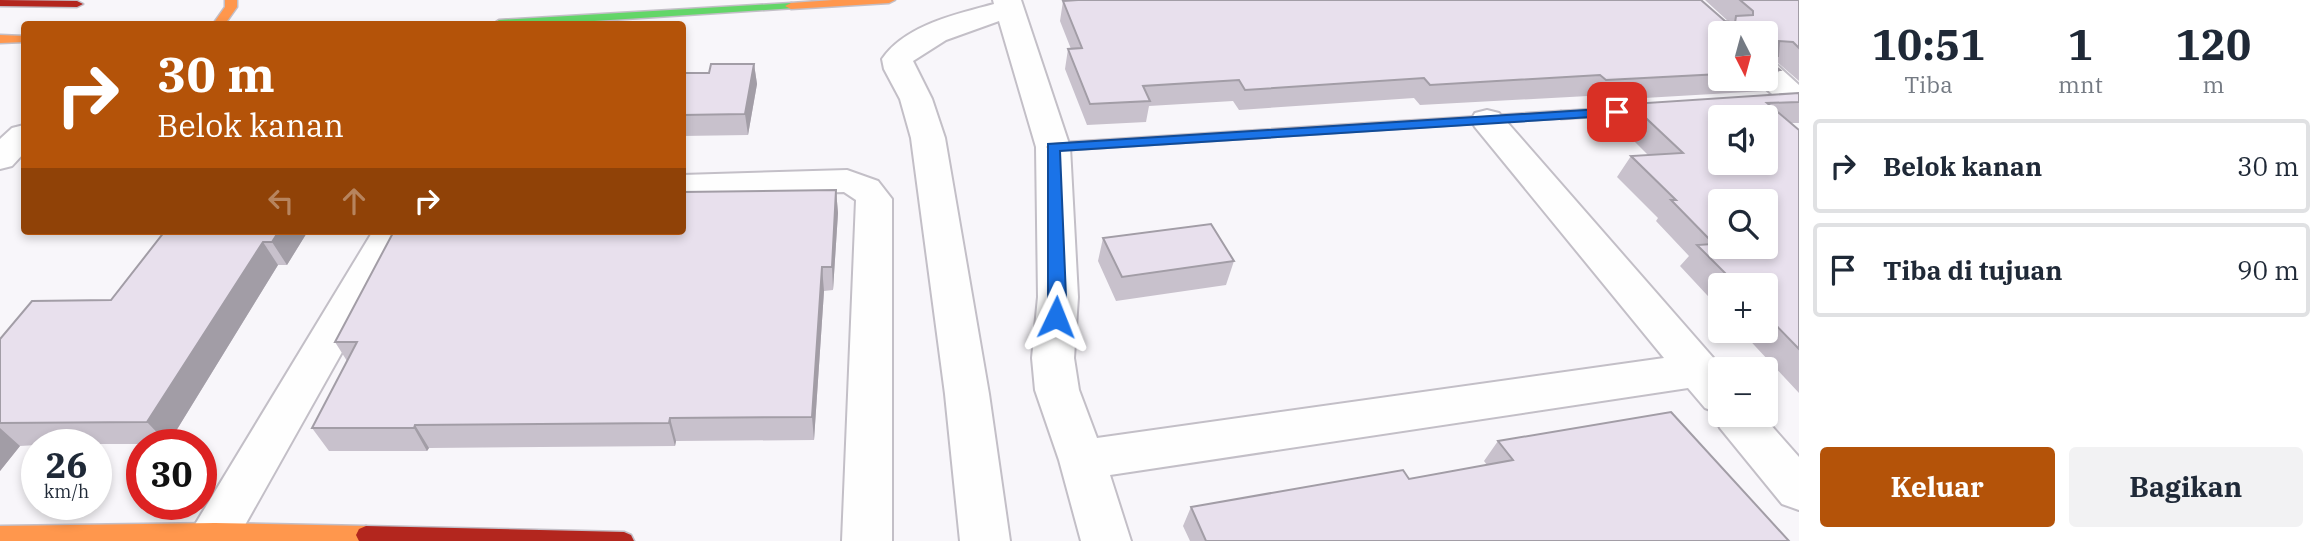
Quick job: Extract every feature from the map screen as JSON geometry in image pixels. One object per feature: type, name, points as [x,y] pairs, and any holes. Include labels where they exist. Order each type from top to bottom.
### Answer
[{"type":"street","points":[[221,21],[231,7],[230,0]]},
{"type":"street","points":[[548,21],[889,0]]},
{"type":"street","points":[[0,3],[82,2]]},
{"type":"street","points":[[52,20],[82,2]]},
{"type":"street","points":[[985,541],[967,394],[928,138],[916,99],[899,69],[897,59],[908,49],[965,21],[1008,4],[1053,147],[1058,297],[1053,358],[1057,390],[1082,460],[1106,541]]},
{"type":"street","points":[[0,38],[21,39]]},
{"type":"street","points":[[1778,86],[1790,101]]},
{"type":"street","points":[[1053,147],[1690,107]]},
{"type":"street","points":[[1487,120],[1708,382]]},
{"type":"street","points":[[0,158],[21,138]]},
{"type":"street","points":[[686,186],[847,181],[870,191],[874,199],[867,541]]},
{"type":"street","points":[[212,537],[390,235]]},
{"type":"street","points":[[1082,460],[1708,383]]},
{"type":"street","points":[[1746,427],[1799,490]]},
{"type":"street","points":[[0,536],[624,541]]},
{"type":"building","points":[[1701,0],[1725,21],[1708,21],[1708,75],[1606,80],[1600,75],[1430,85],[1424,78],[1245,90],[1239,80],[1143,86],[1150,101],[1090,104],[1068,49],[1082,48],[1063,1]]},
{"type":"building","points":[[1740,0],[1799,0],[1799,48],[1793,42],[1779,41],[1778,56],[1778,21],[1735,21],[1736,16],[1753,15],[1753,11]]},
{"type":"building","points":[[711,64],[754,64],[745,114],[686,115],[686,73],[709,73]]},
{"type":"building","points":[[1799,93],[1799,102],[1708,105],[1708,175],[1778,175],[1778,112],[1799,130],[1799,349],[1778,327],[1778,273],[1725,273],[1711,259],[1778,259],[1778,189],[1708,189],[1708,238],[1671,200],[1676,200],[1631,156],[1683,153],[1631,104]]},
{"type":"building","points":[[836,190],[832,267],[822,267],[812,417],[670,418],[669,423],[312,428],[357,342],[335,342],[392,235],[686,235],[686,192]]},
{"type":"building","points":[[1211,224],[1234,261],[1122,277],[1103,238]]},
{"type":"building","points":[[162,235],[276,235],[272,242],[263,242],[147,422],[0,423],[0,339],[32,301],[111,300]]},
{"type":"building","points":[[1708,244],[1708,256],[1697,245]]},
{"type":"building","points":[[1671,412],[1789,541],[1206,541],[1191,507],[1403,470],[1409,479],[1513,460],[1498,441]]},
{"type":"traffic: fast","points":[[548,21],[791,6]]},
{"type":"traffic: fast","points":[[1561,115],[1679,108]]},
{"type":"traffic: slow","points":[[221,21],[231,7],[231,0]]},
{"type":"traffic: slow","points":[[791,6],[889,0]]},
{"type":"traffic: slow","points":[[0,39],[21,39]]},
{"type":"traffic: slow","points":[[1053,147],[1561,115]]},
{"type":"traffic: slow","points":[[0,535],[215,532],[366,535]]},
{"type":"traffic: jam","points":[[0,3],[77,4]]},
{"type":"traffic: jam","points":[[366,535],[624,541]]},
{"type":"route","points":[[1056,317],[1058,297],[1053,147],[1617,112]]}]
